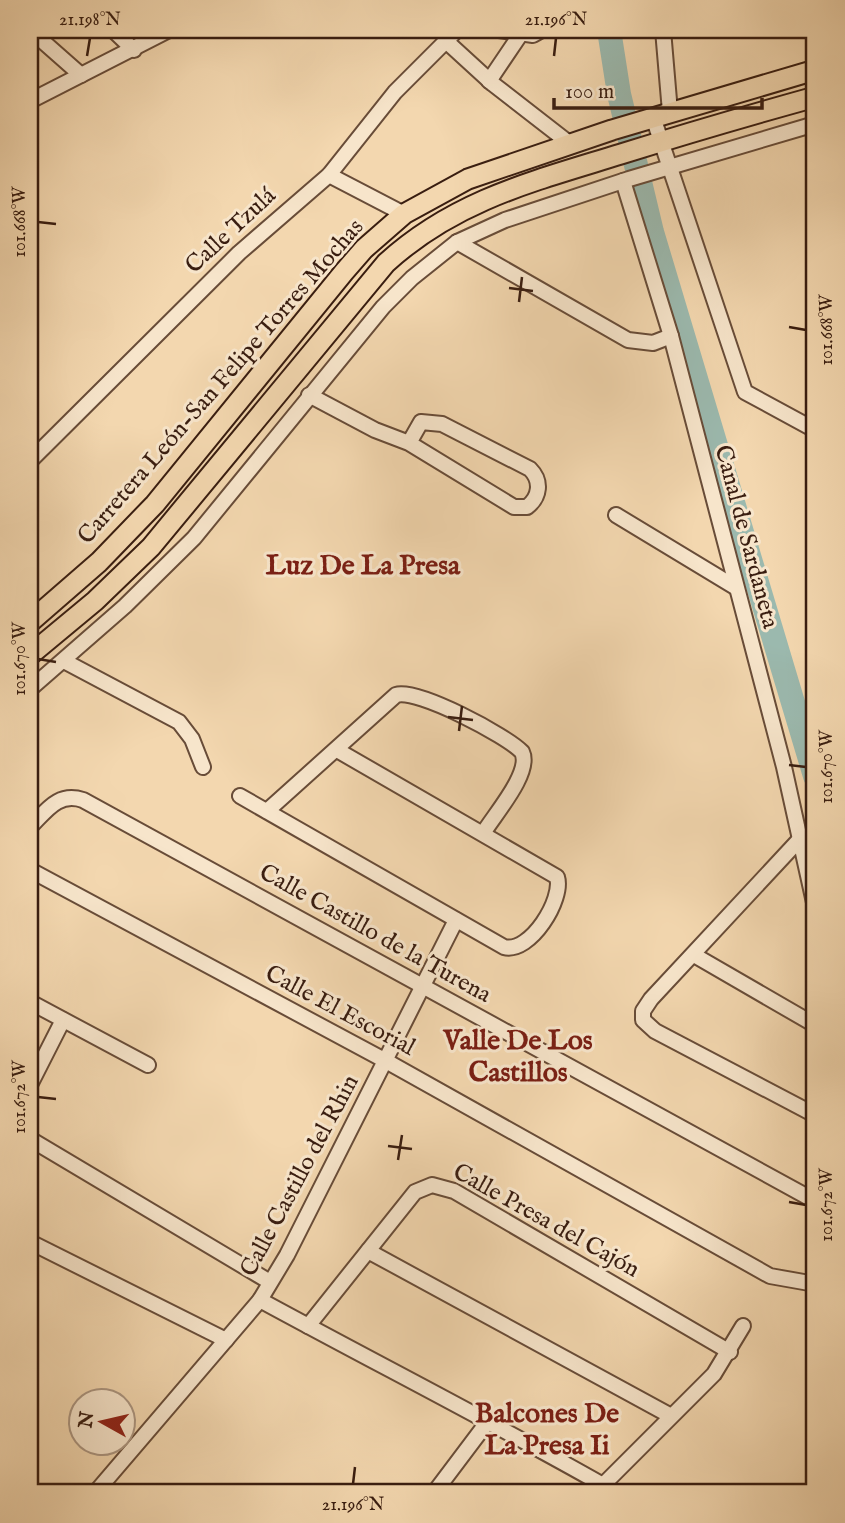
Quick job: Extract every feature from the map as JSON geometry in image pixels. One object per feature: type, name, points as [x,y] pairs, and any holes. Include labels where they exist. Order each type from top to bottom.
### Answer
[{"type":"main road","name":"Carretera León-San Felipe Torres Mochas","points":[[30,622],[125,537],[350,264],[404,214],[467,179],[569,143],[815,69]]},
{"type":"main road","points":[[30,655],[96,601],[151,547],[378,273],[415,237],[444,218],[485,198],[656,143],[815,97]]},
{"type":"main road","points":[[30,636],[103,570],[125,537]]},
{"type":"street","points":[[30,30],[81,75]]},
{"type":"street","points":[[113,30],[134,50]]},
{"type":"street","points":[[30,102],[169,30]]},
{"type":"street","name":"Calle Tzulá","points":[[30,461],[239,253],[329,175],[395,92],[457,30]]},
{"type":"street","points":[[499,30],[520,35],[533,35],[542,30]]},
{"type":"street","points":[[663,30],[655,116],[656,143],[746,392],[815,430]]},
{"type":"street","points":[[489,81],[520,35]]},
{"type":"street","points":[[446,41],[489,81],[569,143]]},
{"type":"street","points":[[31,686],[64,661],[194,538],[309,395],[412,278],[457,242],[505,220],[626,180],[815,124]]},
{"type":"street","points":[[329,175],[404,214]]},
{"type":"street","name":"Canal de Sardaneta","points":[[626,180],[671,335],[734,587],[780,754],[815,907]]},
{"type":"street","points":[[457,242],[628,340],[653,343],[671,335]]},
{"type":"street","points":[[309,395],[375,430],[410,443],[514,507],[527,507],[533,502],[539,487],[530,469],[442,424],[421,422],[410,443]]},
{"type":"street","points":[[616,515],[734,587]]},
{"type":"street","points":[[64,661],[179,722],[192,739],[203,767]]},
{"type":"street","points":[[267,811],[396,695],[408,693],[433,701],[518,747],[525,758],[523,773],[484,832]]},
{"type":"street","points":[[240,796],[504,947],[516,949],[533,937],[557,895],[558,883],[553,873],[337,750]]},
{"type":"street","name":"Calle Castillo de la Turena","points":[[30,827],[58,799],[73,797],[83,800],[815,1201]]},
{"type":"street","points":[[799,840],[643,1011],[646,1025],[815,1115]]},
{"type":"street","name":"Calle El Escorial","points":[[30,870],[386,1061],[770,1276],[815,1284]]},
{"type":"street","name":"Calle Castillo del Rhin","points":[[95,1493],[260,1300],[386,1061],[456,920]]},
{"type":"street","points":[[694,955],[815,1025]]},
{"type":"street","points":[[30,1002],[148,1065]]},
{"type":"street","points":[[30,1085],[63,1020]]},
{"type":"street","points":[[30,1139],[271,1282]]},
{"type":"street","name":"Calle Presa del Cajón","points":[[308,1326],[415,1192],[432,1185],[443,1186],[730,1352]]},
{"type":"street","points":[[30,1242],[226,1340]]},
{"type":"street","points":[[368,1251],[671,1416]]},
{"type":"street","points":[[260,1300],[489,1420],[599,1489],[714,1374],[730,1352],[743,1326]]},
{"type":"street","points":[[434,1493],[489,1420]]},
{"type":"waterway","points":[[609,30],[619,94],[652,232],[815,776]]},
{"type":"district","name":"Luz De La Presa","points":[[363,566]]},
{"type":"district","name":"Valle De Los Castillos","points":[[518,1057]]},
{"type":"district","name":"Balcones De La Presa Ii","points":[[547,1430]]}]
